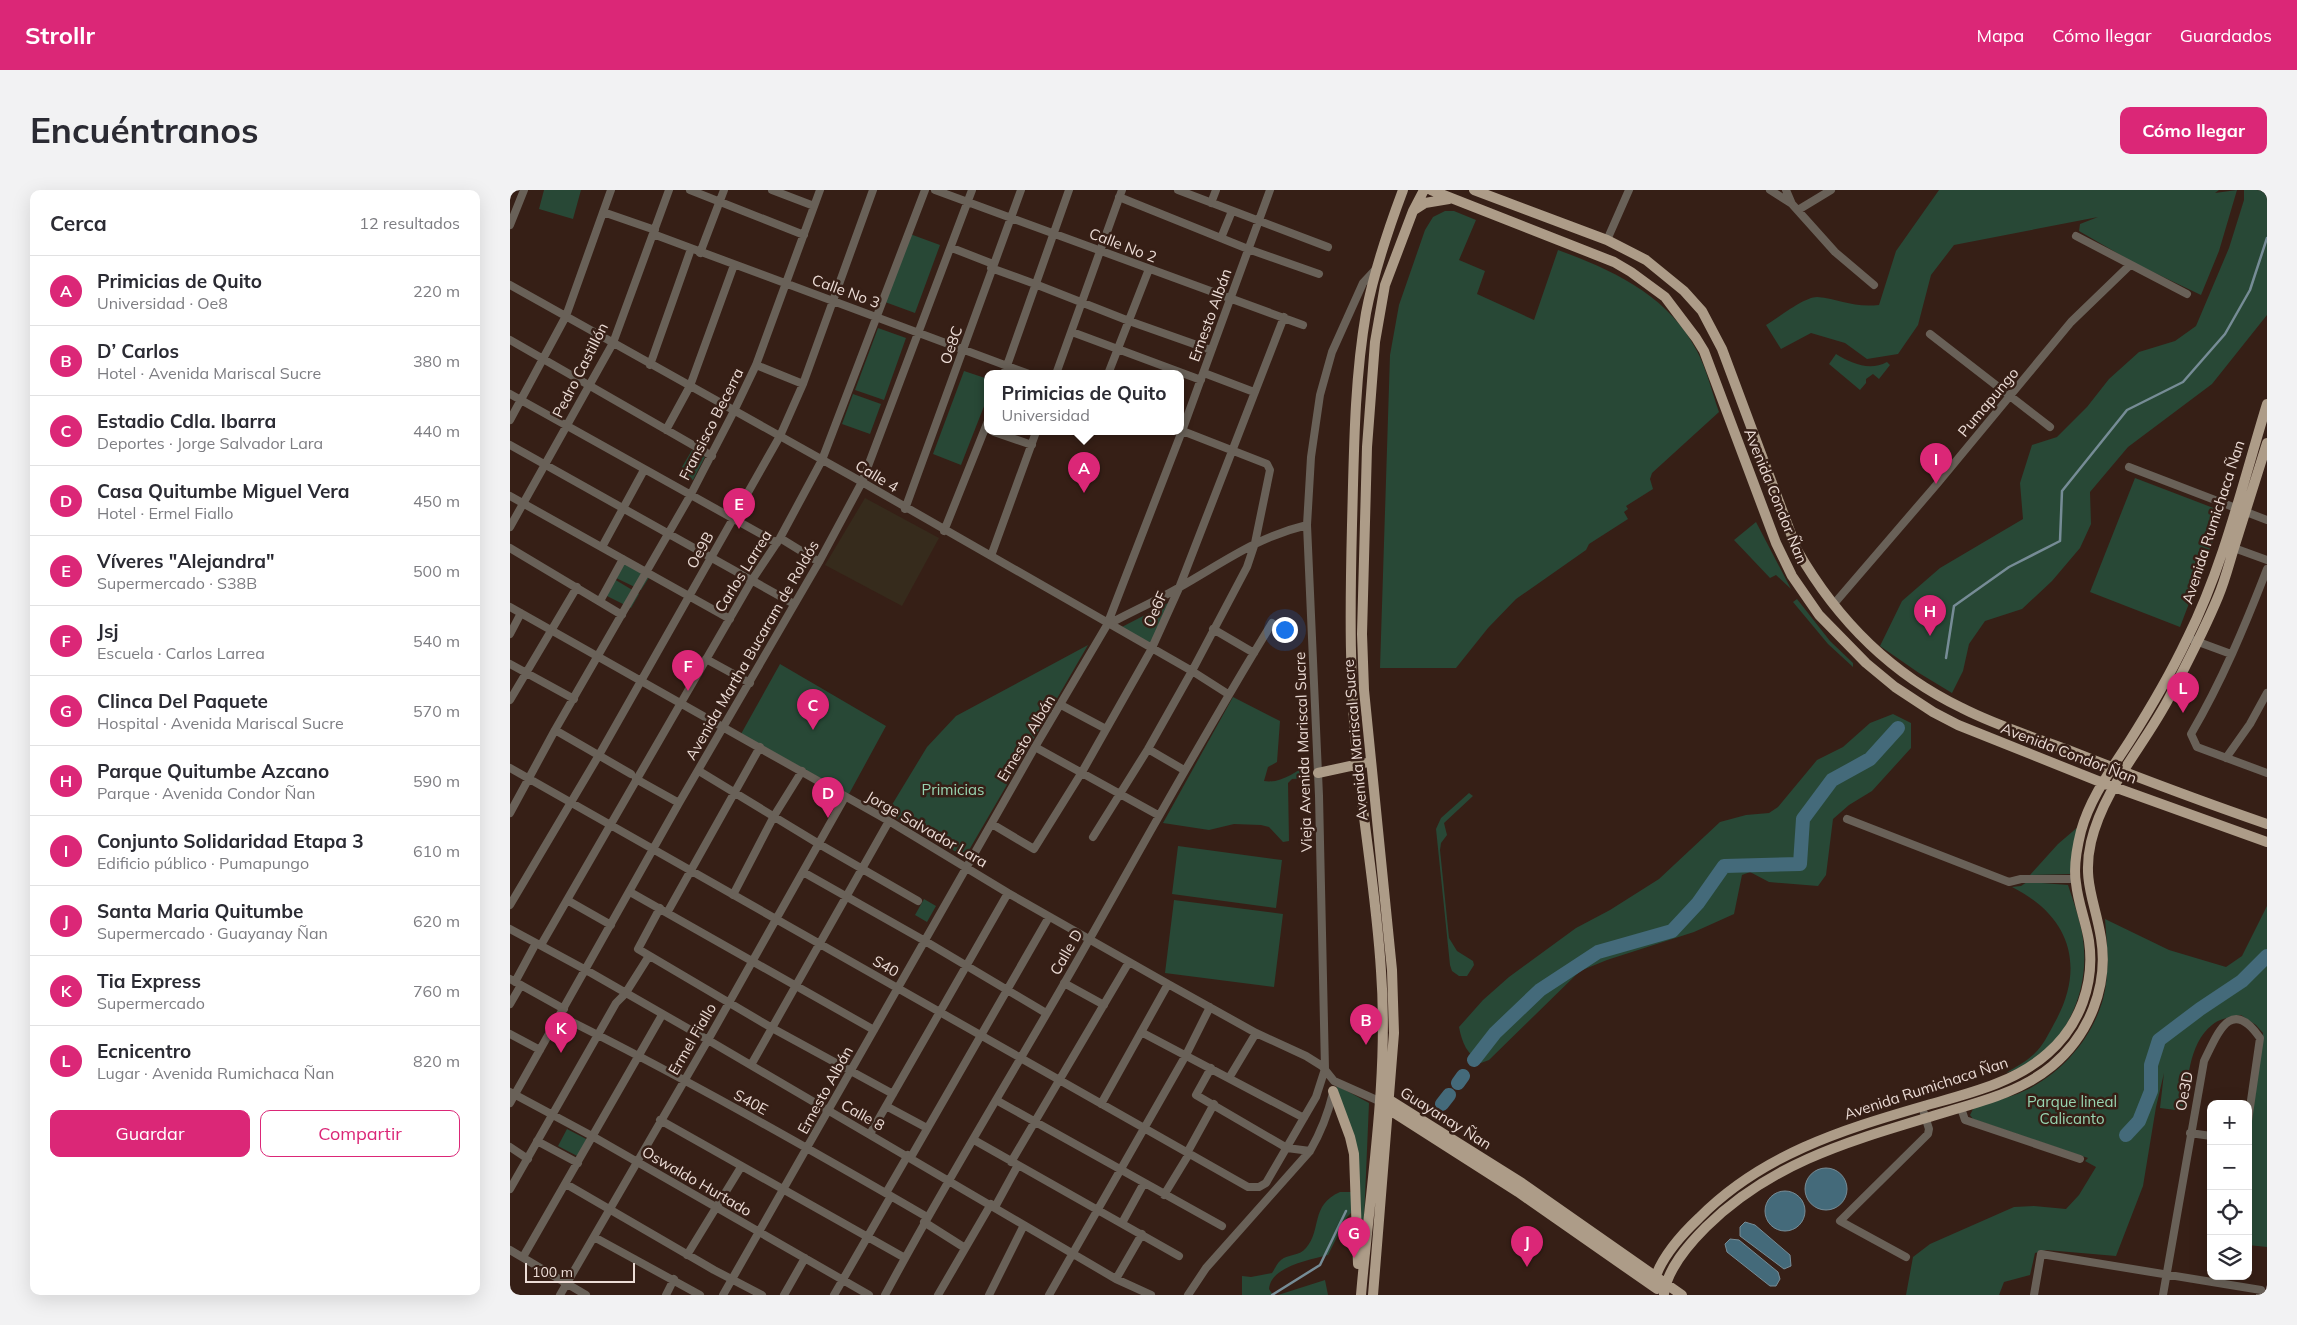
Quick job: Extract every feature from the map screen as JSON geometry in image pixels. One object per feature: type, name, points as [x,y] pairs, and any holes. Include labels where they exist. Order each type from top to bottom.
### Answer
[{"type":"main road","name":"Avenida Mariscal Sucre","points":[[1385,1103],[1382,971],[1358,764],[1350,632],[1354,445],[1362,338],[1376,269],[1403,190]]},
{"type":"main road","name":"Avenida Mariscal Sucre","points":[[1360,1295],[1367,1224],[1377,1182],[1394,1033],[1394,1000],[1370,761],[1362,634],[1367,446],[1375,342],[1386,285],[1413,211],[1424,190]]},
{"type":"main road","name":"Avenida Condor Ñan","points":[[1431,190],[1614,262],[1665,297],[1678,312],[1704,351],[1776,543],[1792,576],[1820,614],[1866,663],[1903,692],[1933,712],[1958,724],[2108,785],[2267,842]]},
{"type":"main road","name":"Avenida Condor Ñan","points":[[1474,190],[1607,240],[1646,260],[1684,291],[1702,311],[1722,349],[1798,550],[1832,605],[1879,653],[1906,675],[1941,698],[1964,710],[2123,773],[2267,824]]},
{"type":"main road","points":[[1413,211],[1432,201],[1454,199]]},
{"type":"main road","name":"Avenida Rumichaca Ñan","points":[[1653,1286],[1669,1252],[1686,1231],[1722,1197],[1754,1173],[1797,1149],[1830,1135],[1994,1084],[2038,1062],[2056,1047],[2072,1026],[2086,992],[2090,966],[2089,941],[2075,879],[2076,855],[2082,828],[2094,798],[2123,773],[2168,700],[2193,640],[2267,404]]},
{"type":"main road","name":"Avenida Rumichaca Ñan","points":[[1664,1295],[1665,1283],[1679,1259],[1695,1239],[1712,1221],[1760,1183],[1802,1160],[1835,1146],[1961,1108],[2017,1088],[2055,1064],[2074,1045],[2094,1008],[2098,995],[2102,952],[2087,881],[2087,870],[2094,831],[2112,768],[2219,596],[2267,443]]},
{"type":"main road","points":[[1318,773],[1370,761]]},
{"type":"main road","points":[[1367,852],[1380,852]]},
{"type":"main road","points":[[2086,992],[2098,995]]},
{"type":"main road","points":[[1334,1086],[1354,1154],[1360,1295]]},
{"type":"main road","name":"Guayanay Ñan","points":[[1385,1103],[1522,1183],[1664,1295]]},
{"type":"main road","name":"Avenida Mariscal Sucre","points":[[1373,1295],[1379,1224],[1377,1182]]},
{"type":"main road","name":"Guayanay Ñan","points":[[1653,1286],[1665,1283],[1682,1295]]},
{"type":"street","points":[[510,225],[524,190]]},
{"type":"street","points":[[510,420],[566,316],[611,190]]},
{"type":"street","name":"Pedro Castillón","points":[[510,527],[613,343],[669,190]]},
{"type":"street","points":[[690,190],[804,235]]},
{"type":"street","points":[[700,253],[724,190]]},
{"type":"street","points":[[772,190],[814,206]]},
{"type":"street","name":"Fransisco Becerra","points":[[510,813],[555,730],[690,496],[734,412],[756,365],[820,190]]},
{"type":"street","name":"Oe9B","points":[[510,905],[599,755],[780,436],[803,384],[873,190]]},
{"type":"street","name":"Carlos Larrea","points":[[510,1004],[515,982],[567,900],[610,826],[634,777],[752,580],[778,541],[822,460],[924,190]]},
{"type":"street","name":"Calle No 2","points":[[934,190],[1053,232],[1302,325]]},
{"type":"street","name":"Avenida Martha Bucaram de Roldós","points":[[510,1103],[512,1093],[562,1012],[654,850],[679,802],[699,771],[819,562],[862,482],[952,248],[972,190]]},
{"type":"street","name":"Oe8C","points":[[905,508],[1021,190]]},
{"type":"street","points":[[1005,370],[1069,190]]},
{"type":"street","points":[[1178,190],[1328,247]]},
{"type":"street","points":[[1212,203],[1216,190]]},
{"type":"street","name":"Ernesto Albán","points":[[1184,423],[1270,190]]},
{"type":"street","points":[[1607,240],[1629,190]]},
{"type":"street","points":[[1770,190],[1792,204],[1835,252],[1874,285]]},
{"type":"street","points":[[1786,190],[1792,204]]},
{"type":"street","points":[[1798,210],[1831,190]]},
{"type":"street","points":[[1058,370],[1121,194],[1248,249],[1320,274]]},
{"type":"street","points":[[1221,238],[1232,211]]},
{"type":"street","name":"Calle No 3","points":[[603,212],[734,266],[920,332],[1018,370]]},
{"type":"street","points":[[2076,236],[2187,294]]},
{"type":"street","points":[[952,248],[1081,303],[1211,350]]},
{"type":"street","points":[[650,365],[692,249]]},
{"type":"street","name":"Pumapungo","points":[[1832,605],[2011,396],[2080,312],[2130,265]]},
{"type":"street","points":[[666,430],[690,386],[734,266]]},
{"type":"street","points":[[1110,370],[1149,269]]},
{"type":"street","name":"Vieja Avenida Mariscal Sucre","points":[[1248,1187],[1259,1187],[1266,1183],[1316,1096],[1325,1069],[1318,773],[1308,525],[1311,457],[1325,378],[1332,352],[1358,292],[1368,275],[1376,269]]},
{"type":"street","name":"Calle 4","points":[[510,285],[862,482],[1151,650],[1192,671],[1228,694]]},
{"type":"street","name":"Oe6F","points":[[992,824],[1034,849],[1082,772],[1151,650],[1179,588],[1230,450],[1284,317]]},
{"type":"street","points":[[1072,332],[1117,350],[1182,370]]},
{"type":"street","points":[[1930,334],[2050,428]]},
{"type":"street","points":[[510,340],[712,456]]},
{"type":"street","points":[[756,365],[803,384]]},
{"type":"street","points":[[1184,370],[1254,392]]},
{"type":"street","points":[[510,394],[690,496],[819,562]]},
{"type":"street","points":[[1094,837],[1148,749],[1192,671],[1213,628],[1247,567],[1255,543],[1270,470],[1267,464],[1184,432]]},
{"type":"street","points":[[944,531],[984,433]]},
{"type":"street","points":[[1003,435],[1032,445]]},
{"type":"street","points":[[991,556],[1035,435]]},
{"type":"street","name":"Ernesto Albán","points":[[723,1295],[784,1191],[966,867],[1108,624],[1179,435]]},
{"type":"street","points":[[510,445],[794,604]]},
{"type":"street","points":[[2129,467],[2267,520]]},
{"type":"street","points":[[602,547],[644,470]]},
{"type":"street","points":[[510,496],[730,619]]},
{"type":"street","points":[[1108,624],[1179,588],[1255,543],[1276,534],[1308,525]]},
{"type":"street","points":[[510,548],[622,615]]},
{"type":"street","points":[[2234,548],[2267,560]]},
{"type":"street","points":[[600,601],[623,559]]},
{"type":"street","points":[[2267,569],[2238,642],[2205,712],[2191,734],[2197,747],[2267,773]]},
{"type":"street","points":[[510,700],[577,587]]},
{"type":"street","name":"Jorge Salvador Lara","points":[[510,607],[889,821],[1049,917],[1256,1033],[1306,1056],[1325,1069],[1334,1086]]},
{"type":"street","points":[[510,634],[521,613]]},
{"type":"street","name":"Calle D","points":[[885,1295],[904,1258],[1090,940],[1158,815],[1228,694],[1272,623]]},
{"type":"street","points":[[1213,628],[1254,653]]},
{"type":"street","points":[[2193,640],[2232,654]]},
{"type":"street","points":[[706,659],[750,683]]},
{"type":"street","points":[[510,664],[574,700]]},
{"type":"street","points":[[2226,758],[2250,724],[2267,693]]},
{"type":"street","points":[[1061,706],[1106,729]]},
{"type":"street","points":[[555,730],[679,802]]},
{"type":"street","points":[[760,747],[736,793],[691,870],[638,949],[772,1028],[893,1094]]},
{"type":"street","points":[[1036,747],[1158,815]]},
{"type":"street","points":[[1148,749],[1184,770]]},
{"type":"street","name":"S40","points":[[510,768],[1248,1187]]},
{"type":"street","points":[[699,771],[819,844],[918,900]]},
{"type":"street","points":[[733,895],[774,816],[802,771]]},
{"type":"street","name":"Ermel Fiallo","points":[[560,1295],[708,1040],[845,797]]},
{"type":"street","points":[[1847,819],[2009,882],[2021,879],[2075,879]]},
{"type":"street","points":[[751,1065],[889,821]]},
{"type":"street","points":[[803,872],[925,941],[1046,1013]]},
{"type":"street","points":[[630,892],[874,1030]]},
{"type":"street","points":[[870,1134],[1008,893]]},
{"type":"street","points":[[567,900],[611,925]]},
{"type":"street","points":[[834,1295],[909,1156],[1049,917]]},
{"type":"street","name":"Calle 8","points":[[510,929],[586,970],[751,1065],[828,1112],[909,1156],[949,1182],[1116,1279],[1151,1295]]},
{"type":"street","points":[[510,1189],[618,1000],[625,994],[649,956]]},
{"type":"street","points":[[938,1295],[965,1248],[993,1206],[1035,1122],[1129,962]]},
{"type":"street","name":"S40E","points":[[515,982],[598,1035],[639,1055],[808,1148],[888,1195],[965,1248]]},
{"type":"street","points":[[1064,984],[1104,1005]]},
{"type":"street","points":[[1101,1104],[1168,984]]},
{"type":"street","points":[[1053,1294],[1097,1209],[1186,1054],[1210,1007]]},
{"type":"street","points":[[523,1257],[662,1015]]},
{"type":"street","name":"Oe3D","points":[[2162,1295],[2204,1061],[2219,1031],[2229,1020],[2247,1021],[2260,1038],[2251,1100]]},
{"type":"street","points":[[1141,1032],[1186,1054],[1304,1118]]},
{"type":"street","points":[[1229,1078],[1256,1033]]},
{"type":"street","points":[[510,1034],[540,1050]]},
{"type":"street","points":[[1211,1068],[1196,1095],[1287,1148],[1310,1151]]},
{"type":"street","points":[[1188,1295],[1206,1268],[1310,1151],[1319,1136],[1329,1110],[1334,1086],[1385,1103]]},
{"type":"street","name":"Oswaldo Hurtado","points":[[512,1093],[592,1136],[869,1295]]},
{"type":"street","points":[[996,1100],[1222,1226]]},
{"type":"street","points":[[1164,1195],[1214,1104]]},
{"type":"street","points":[[886,1106],[927,1128]]},
{"type":"street","points":[[1906,1257],[1838,1224],[1928,1134],[1929,1130],[1922,1106]]},
{"type":"street","points":[[1961,1108],[1965,1120],[2080,1159]]},
{"type":"street","points":[[660,1120],[904,1258]]},
{"type":"street","points":[[2190,1133],[2207,1135]]},
{"type":"street","points":[[974,1140],[1179,1256]]},
{"type":"street","points":[[537,1141],[578,1163]]},
{"type":"street","points":[[510,1147],[528,1158]]},
{"type":"street","points":[[687,1255],[741,1167]]},
{"type":"street","points":[[1122,1223],[1144,1183]]},
{"type":"street","points":[[566,1184],[687,1255],[762,1295]]},
{"type":"street","points":[[989,1295],[1024,1225]]},
{"type":"street","points":[[1116,1279],[1142,1234]]},
{"type":"street","points":[[594,1237],[674,1279],[700,1295]]},
{"type":"street","points":[[510,1250],[586,1295]]},
{"type":"street","points":[[2034,1295],[2041,1254],[2166,1275],[2207,1279]]},
{"type":"street","points":[[784,1295],[804,1258]]},
{"type":"street","points":[[666,1295],[674,1279]]},
{"type":"street","points":[[2223,1280],[2260,1293]]},
{"type":"shaded area","points":[[865,498],[939,538],[902,606],[825,565]]},
{"type":"green space","points":[[544,190],[581,190],[573,219],[539,209]]},
{"type":"green space","points":[[1939,190],[2219,190],[2215,193],[2237,190],[2219,251],[2201,295],[2136,264],[2079,231],[2080,224],[2098,217],[1954,245],[1931,275],[1918,325],[1898,354],[1867,359],[1845,343],[1811,333],[1781,349],[1766,325],[1805,300],[1817,297],[1854,304],[1879,305],[1896,251]]},
{"type":"green space","points":[[2244,190],[2267,190],[2267,315],[2212,384],[2128,447],[2090,492],[2091,524],[2080,548],[2052,581],[2022,609],[1985,621],[1969,644],[1963,671],[1952,693],[1880,646],[1902,601],[1940,568],[2023,519],[2020,483],[2032,445],[2057,437],[2087,407],[2109,379],[2139,352],[2175,341],[2196,326],[2229,248],[2244,200]]},
{"type":"green space","points":[[1445,211],[1454,211],[1476,220],[1459,260],[1485,271],[1477,294],[1534,320],[1558,250],[1599,266],[1638,287],[1671,315],[1685,332],[1701,358],[1719,412],[1652,473],[1650,479],[1653,489],[1626,506],[1628,509],[1624,512],[1628,519],[1589,544],[1586,550],[1516,599],[1488,628],[1456,668],[1380,668],[1390,355],[1399,305],[1425,230],[1433,217]]},
{"type":"green space","points":[[910,234],[940,245],[915,313],[885,302]]},
{"type":"green space","points":[[878,328],[906,338],[884,400],[855,390]]},
{"type":"green space","points":[[1836,354],[1848,361],[1861,365],[1874,366],[1887,362],[1890,365],[1879,379],[1873,374],[1866,379],[1866,383],[1860,390],[1829,364]]},
{"type":"green space","points":[[964,371],[984,378],[984,406],[961,465],[933,454]]},
{"type":"green space","points":[[853,394],[881,404],[870,434],[842,424]]},
{"type":"green space","points":[[692,450],[705,457],[693,480],[679,472]]},
{"type":"green space","points":[[2135,478],[2224,512],[2180,627],[2090,592]]},
{"type":"green space","points":[[1756,522],[1791,589],[1776,575],[1770,578],[1734,540]]},
{"type":"green space","points":[[624,562],[650,576],[641,590],[616,578]]},
{"type":"green space","points":[[614,579],[639,594],[631,608],[605,595]]},
{"type":"green space","points":[[1797,599],[1830,641],[1853,663],[1853,667],[1828,644],[1793,602]]},
{"type":"green space","points":[[1172,601],[1150,646],[1118,629]]},
{"type":"green space","name":"Primicias","points":[[1088,645],[965,857],[887,813],[927,747],[956,716]]},
{"type":"green space","points":[[780,664],[886,726],[849,794],[741,734]]},
{"type":"green space","points":[[1233,697],[1280,721],[1277,762],[1268,767],[1264,781],[1282,779],[1308,764],[1310,778],[1292,779],[1288,783],[1289,841],[1283,842],[1269,827],[1261,825],[1234,824],[1209,830],[1163,823]]},
{"type":"green space","points":[[1893,714],[1911,723],[1911,748],[1872,791],[1849,805],[1833,819],[1826,875],[1818,886],[1769,882],[1750,872],[1742,875],[1734,914],[1694,932],[1607,960],[1580,971],[1489,1060],[1481,1063],[1469,1052],[1459,1027],[1483,1000],[1509,977],[1576,928],[1610,910],[1659,879],[1720,822],[1746,815],[1769,813],[1778,807],[1817,760],[1843,747],[1870,723]]},
{"type":"green space","points":[[1469,793],[1473,796],[1444,823],[1447,835],[1441,843],[1440,850],[1449,938],[1457,951],[1473,961],[1474,965],[1467,976],[1459,976],[1452,971],[1450,965],[1436,829],[1441,818]]},
{"type":"green space","points":[[2079,826],[2070,874],[2030,875],[2058,844]]},
{"type":"green space","points":[[1178,846],[1282,860],[1276,908],[1172,894]]},
{"type":"green space","points":[[2027,882],[2068,885],[2082,933],[2084,969],[2075,1007],[2055,1041],[2041,1055],[2006,1073],[2031,1057],[2043,1043],[2055,1022],[2070,981],[2070,962],[2067,944],[2059,928],[2048,912],[2032,899],[2012,887],[2021,886]]},
{"type":"green space","points":[[924,899],[936,906],[927,922],[915,915]]},
{"type":"green space","points":[[1174,900],[1283,914],[1274,987],[1165,973]]},
{"type":"green space","name":"Parque lineal Calicanto","points":[[2267,906],[2267,1247],[2252,1245],[2252,1119],[2263,1033],[2256,1025],[2241,1015],[2219,1021],[2204,1033],[2190,1065],[2183,1111],[2160,1108],[2164,1073],[2156,1107],[2143,1186],[2116,1256],[2046,1250],[2035,1253],[2030,1275],[2004,1282],[1999,1295],[1906,1295],[1913,1257],[1930,1244],[2014,1207],[2034,1206],[2066,1209],[2079,1195],[2096,1167],[2085,1161],[2088,1158],[1973,1119],[1970,1115],[1973,1109],[2018,1094],[2038,1084],[2062,1065],[2083,1041],[2098,1014],[2107,979],[2105,919],[2169,950],[2226,967],[2242,956]]},
{"type":"green space","points":[[1336,1085],[1369,1103],[1364,1220],[1357,1218],[1345,1115]]},
{"type":"green space","points":[[567,1129],[590,1141],[581,1158],[558,1146]]},
{"type":"green space","points":[[1340,1192],[1351,1192],[1351,1213],[1347,1217],[1328,1255],[1284,1269],[1271,1281],[1269,1289],[1273,1295],[1242,1295],[1242,1276],[1251,1277],[1272,1273],[1281,1260],[1306,1248],[1311,1241],[1324,1204]]},
{"type":"green space","points":[[1325,1280],[1328,1295],[1278,1295]]},
{"type":"water","points":[[1826,1168],[1841,1174],[1847,1189],[1841,1204],[1826,1210],[1811,1204],[1805,1189],[1811,1174]]},
{"type":"water","points":[[1785,1191],[1799,1197],[1805,1211],[1799,1225],[1785,1231],[1771,1225],[1765,1211],[1771,1197]]},
{"type":"water","points":[[1745,1222],[1755,1225],[1790,1255],[1791,1266],[1784,1269],[1740,1236],[1740,1227]]},
{"type":"water","points":[[1730,1239],[1739,1240],[1778,1272],[1780,1279],[1776,1286],[1770,1286],[1727,1252],[1725,1244]]},
{"type":"waterway","points":[[1946,658],[1954,606],[2009,567],[2060,541],[2062,491],[2127,410],[2183,382],[2225,334],[2250,290],[2267,238]]},
{"type":"waterway","points":[[1474,1060],[1495,1033],[1540,990],[1598,952],[1672,931],[1698,903],[1724,866],[1800,864],[1803,819],[1832,780],[1870,759],[1898,728]]},
{"type":"waterway","points":[[2126,1135],[2139,1121],[2151,1091],[2151,1065],[2159,1040],[2200,1009],[2242,981],[2267,956]]},
{"type":"waterway","points":[[1458,1083],[1463,1076]]},
{"type":"waterway","points":[[1442,1104],[1449,1095]]},
{"type":"waterway","points":[[1272,1295],[1320,1265],[1346,1211]]},
{"type":"place","name":"Conjunto Solidaridad Etapa 3","points":[[1936,484]]},
{"type":"place","name":"Primicias de Quito","points":[[1084,493]]},
{"type":"place","name":"Víveres \"Alejandra\"","points":[[739,529]]},
{"type":"place","name":"Parque Quitumbe Azcano","points":[[1930,636]]},
{"type":"place","name":"Jsj","points":[[688,691]]},
{"type":"place","name":"Ecnicentro","points":[[2183,713]]},
{"type":"place","name":"Estadio Cdla. Ibarra","points":[[813,730]]},
{"type":"place","name":"Casa Quitumbe Miguel Vera","points":[[828,818]]},
{"type":"place","name":"D’ Carlos","points":[[1366,1045]]},
{"type":"place","name":"Tia Express","points":[[561,1053]]},
{"type":"place","name":"Clinca Del Paquete","points":[[1354,1258]]},
{"type":"place","name":"Santa Maria Quitumbe","points":[[1527,1267]]}]
